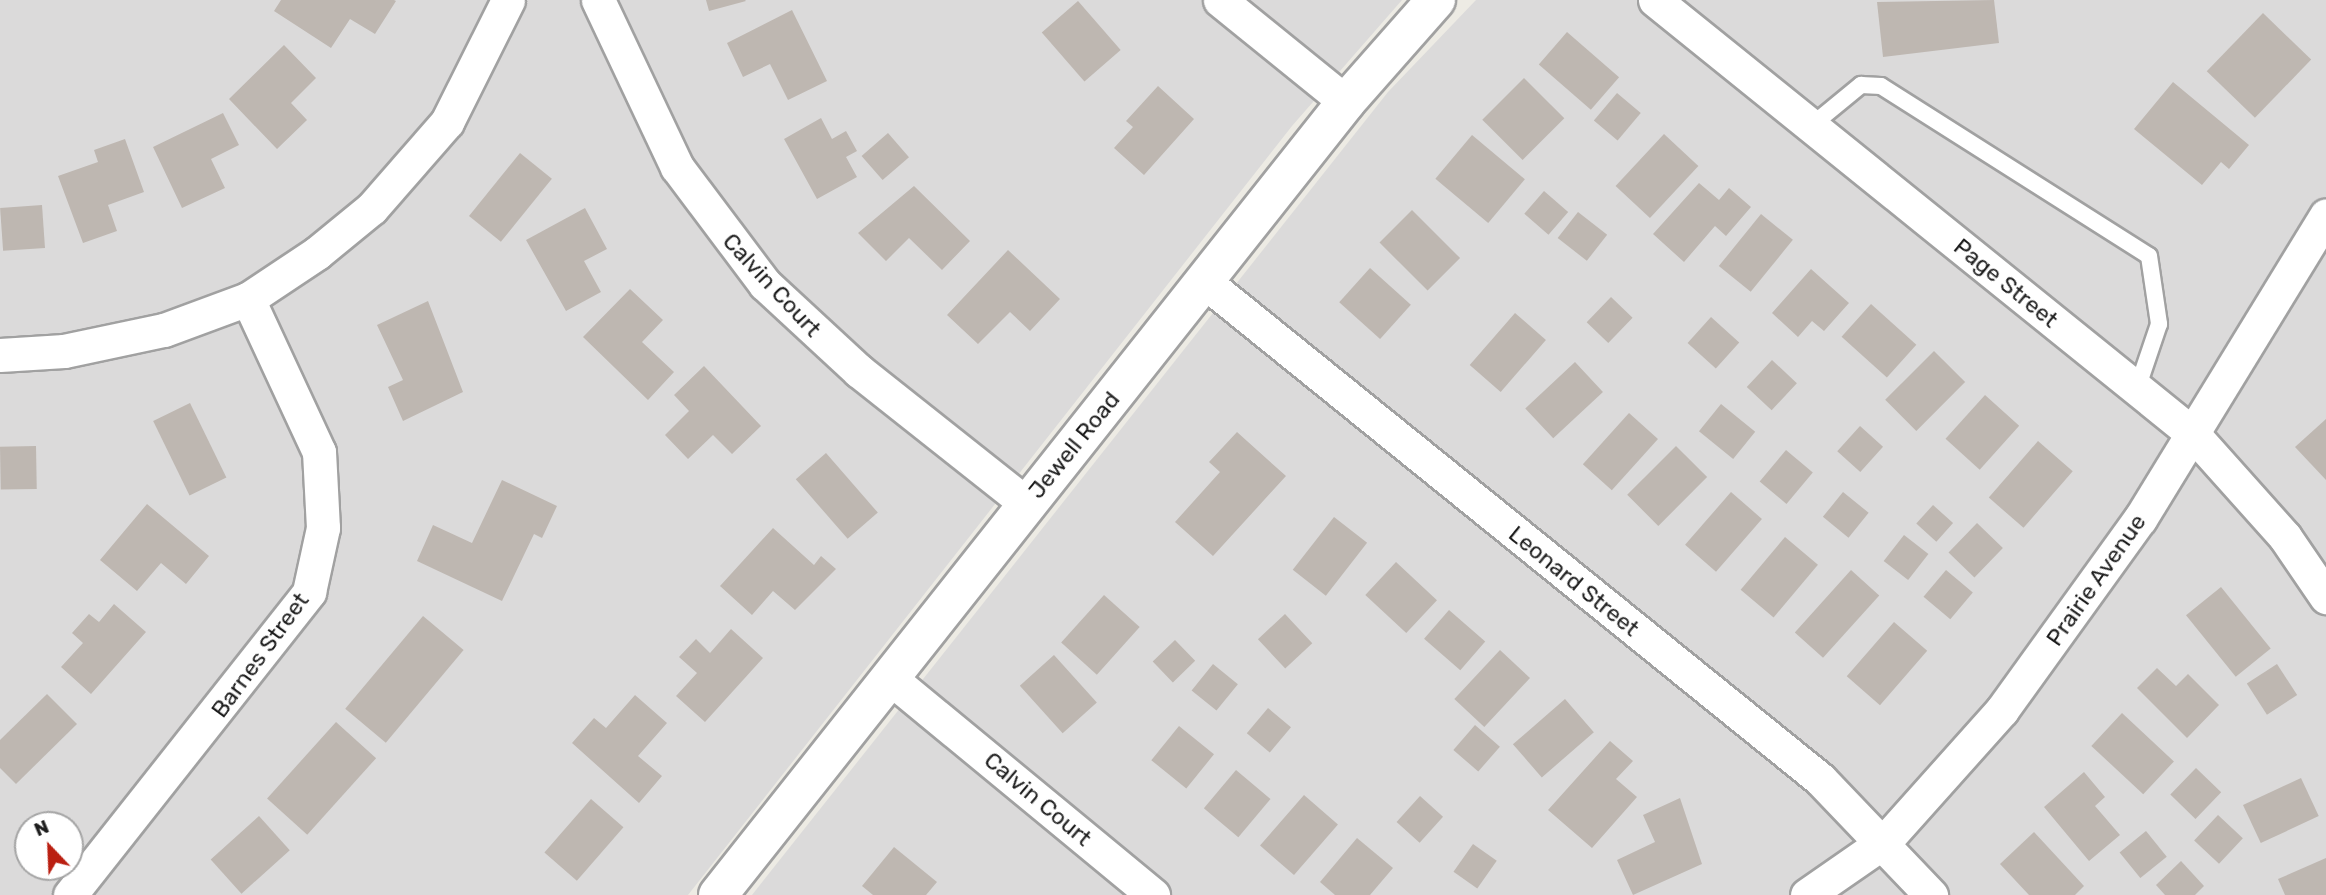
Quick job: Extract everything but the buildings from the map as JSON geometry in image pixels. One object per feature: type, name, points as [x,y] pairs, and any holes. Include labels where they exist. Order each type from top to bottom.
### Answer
[{"type":"street","points":[[0,355],[113,343],[248,299],[317,253],[405,175],[465,94],[508,0]]},
{"type":"street","name":"Calvin Court","points":[[598,0],[677,167],[765,284],[859,370],[1027,504]]},
{"type":"street","points":[[1220,0],[1346,102]]},
{"type":"street","name":"Jewell Road","points":[[718,895],[1346,102],[1436,0]]},
{"type":"street","name":"Page Street","points":[[1655,0],[2193,434],[2285,537],[2326,597]]},
{"type":"street","name":"Prairie Avenue","points":[[1807,895],[1885,841],[2041,658],[2193,434],[2326,216]]},
{"type":"street","name":"Leonard Street","points":[[1205,282],[1820,779],[1885,841],[1931,895]]},
{"type":"street","name":"Barnes Street","points":[[70,895],[309,592],[324,501],[318,452],[248,299]]},
{"type":"street","name":"Calvin Court","points":[[890,678],[1153,895]]},
{"type":"lane","points":[[1811,126],[1861,85],[1881,86],[2149,256],[2159,324],[2137,389]]},
{"type":"shaded area","points":[[0,0],[1402,0],[1292,126],[688,895],[0,895]]},
{"type":"shaded area","points":[[1476,0],[2326,0],[2326,895],[752,895],[1388,92]]}]
